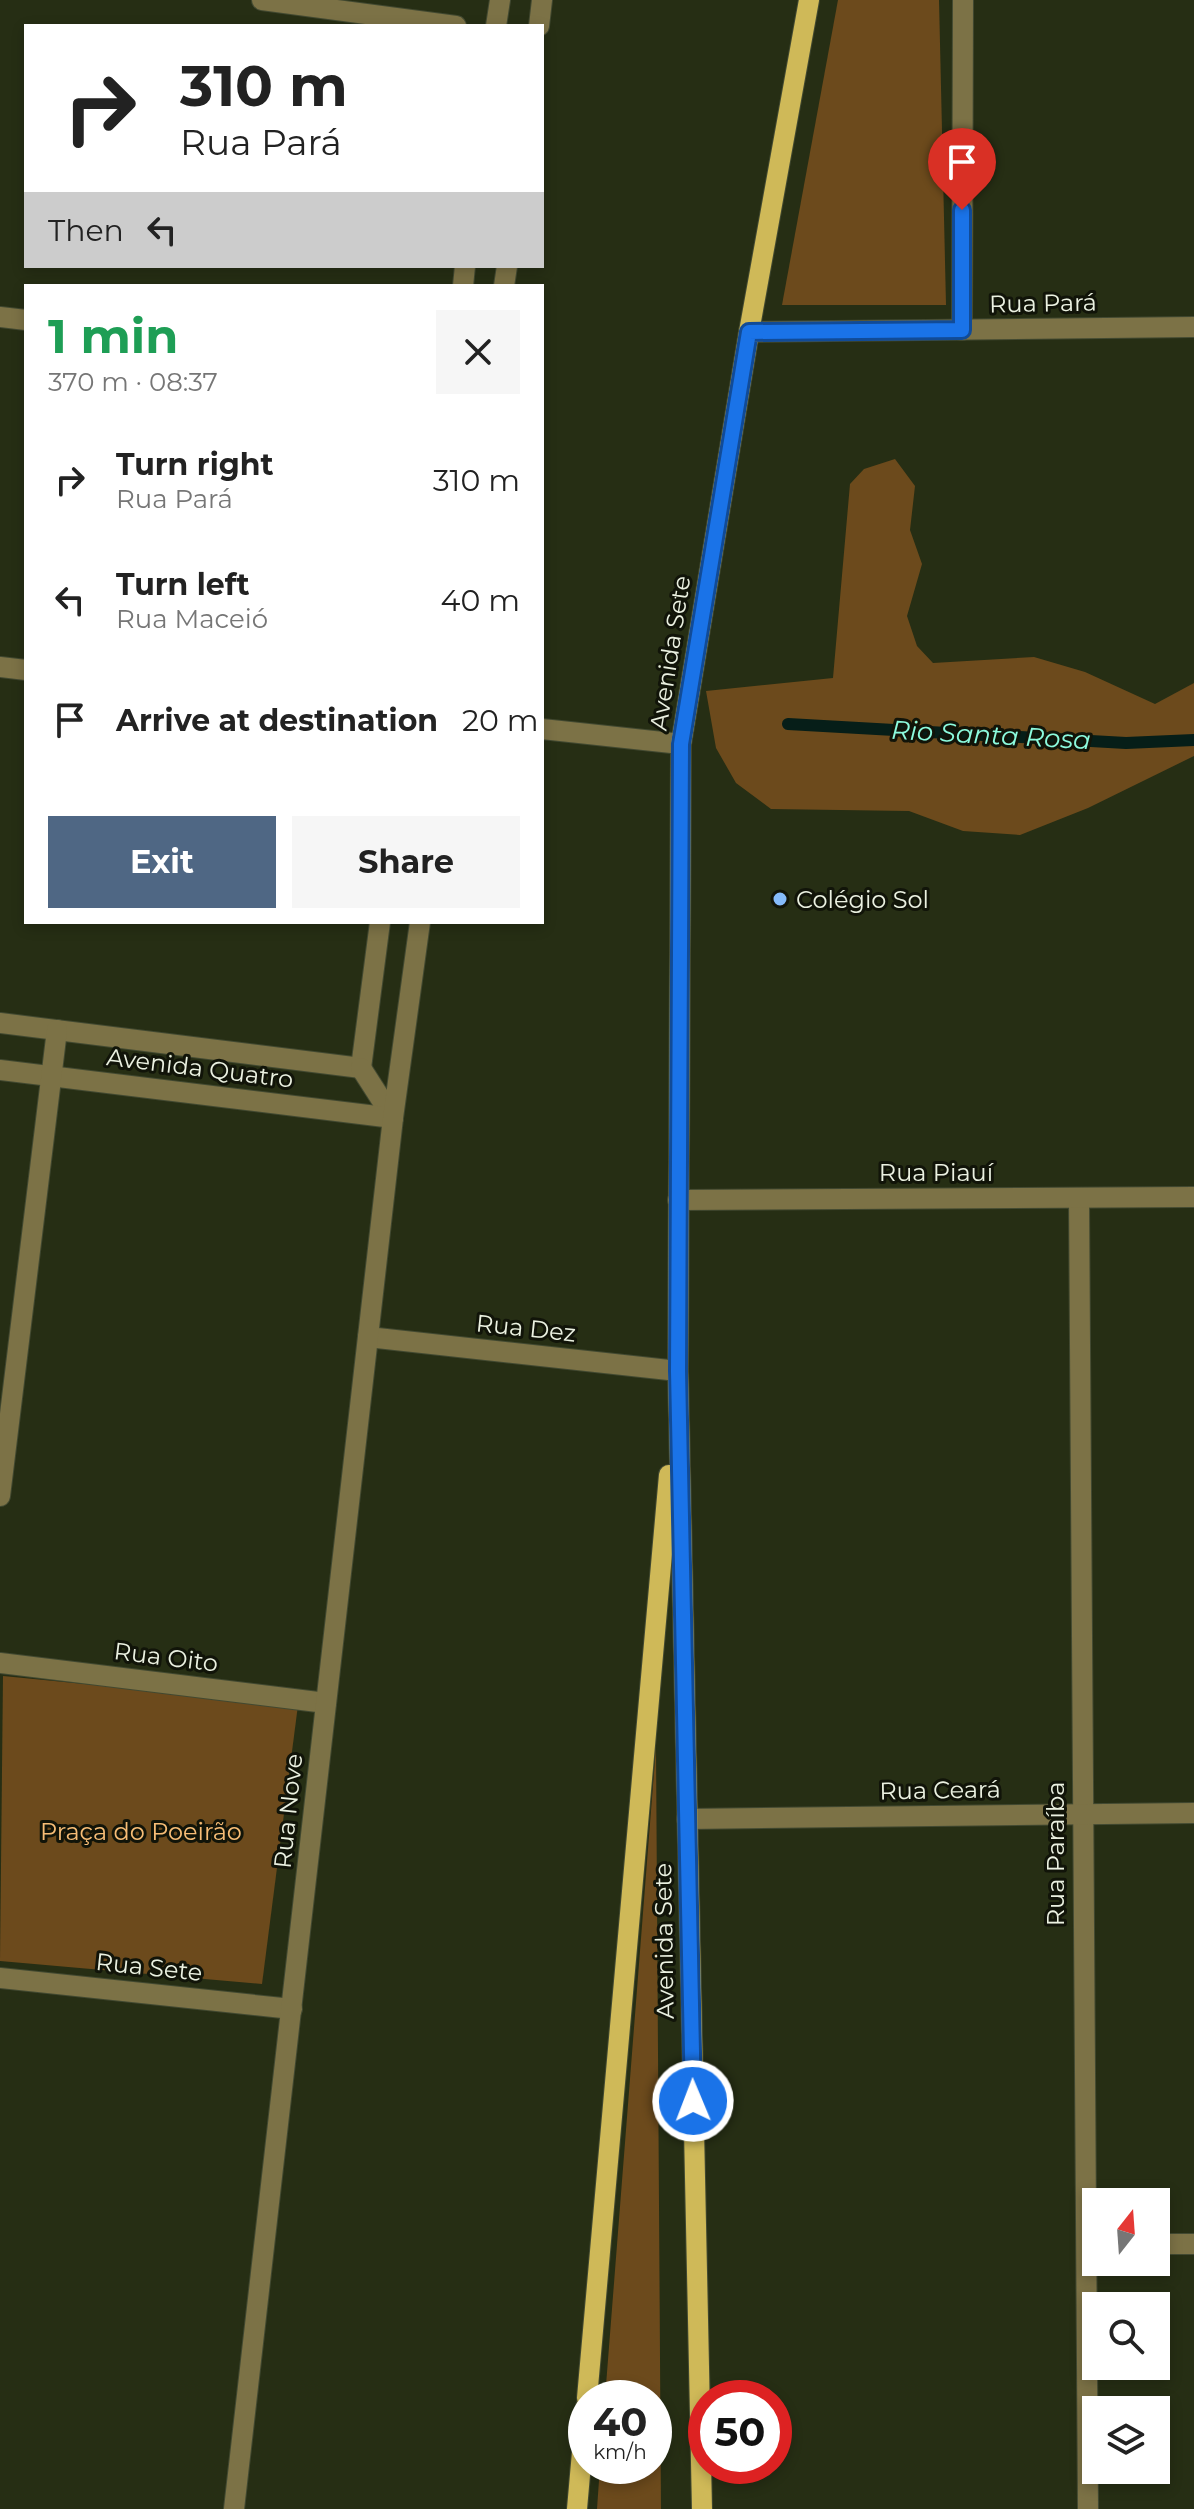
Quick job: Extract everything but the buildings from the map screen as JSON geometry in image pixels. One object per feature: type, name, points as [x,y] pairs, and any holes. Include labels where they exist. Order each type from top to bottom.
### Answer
[{"type":"main road","name":"Avenida Sete","points":[[702,2509],[678,1371],[681,744],[749,332],[809,0]]},
{"type":"main road","name":"Avenida Sete","points":[[589,2380],[678,1371]]},
{"type":"main road","points":[[577,2509],[579,2484]]},
{"type":"street","points":[[262,0],[441,24]]},
{"type":"street","points":[[496,24],[500,0]]},
{"type":"street","points":[[539,24],[542,0]]},
{"type":"street","points":[[962,330],[963,0]]},
{"type":"street","points":[[0,317],[24,320]]},
{"type":"street","name":"Rua Pará","points":[[749,332],[1194,327]]},
{"type":"street","points":[[0,667],[24,670]]},
{"type":"street","points":[[544,729],[681,744]]},
{"type":"street","points":[[380,924],[361,1068],[393,1118]]},
{"type":"street","name":"Rua Nove","points":[[234,2509],[393,1118],[420,924]]},
{"type":"street","name":"Avenida Quatro","points":[[0,1023],[361,1068]]},
{"type":"street","points":[[0,1496],[57,1030]]},
{"type":"street","name":"Avenida Quatro","points":[[0,1070],[393,1118]]},
{"type":"street","name":"Rua Piauí","points":[[678,1200],[1194,1197]]},
{"type":"street","name":"Rua Paraíba","points":[[1079,1198],[1080,1815],[1089,2188]]},
{"type":"street","name":"Rua Dez","points":[[368,1337],[678,1371]]},
{"type":"street","name":"Rua Oito","points":[[0,1663],[326,1703]]},
{"type":"street","name":"Rua Ceará","points":[[687,1819],[1194,1813]]},
{"type":"street","name":"Rua Sete","points":[[0,1978],[292,2009]]},
{"type":"street","points":[[1170,2244],[1194,2244]]},
{"type":"street","name":"Rua Paraíba","points":[[1088,2509],[1090,2276]]},
{"type":"green space","points":[[838,0],[939,0],[946,305],[782,305]]},
{"type":"green space","points":[[895,459],[915,486],[910,530],[922,564],[907,616],[917,646],[933,663],[1034,657],[1085,672],[1155,704],[1194,683],[1194,756],[1088,808],[1020,835],[963,831],[909,811],[771,809],[736,783],[716,748],[706,691],[833,678],[850,484],[864,469]]},
{"type":"green space","name":"Praça do Poeirão","points":[[3,1676],[298,1705],[262,1984],[0,1961]]},
{"type":"green space","points":[[656,1747],[660,2380],[606,2380]]},
{"type":"green space","points":[[599,2484],[661,2484],[661,2509],[597,2509]]},
{"type":"waterway","name":"Rio Santa Rosa","points":[[788,724],[1126,743],[1194,740]]},
{"type":"place","name":"Colégio Sol","points":[[780,899]]},
{"type":"route","points":[[693,2101],[678,1371],[681,744],[749,332],[962,330],[962,210]]}]
